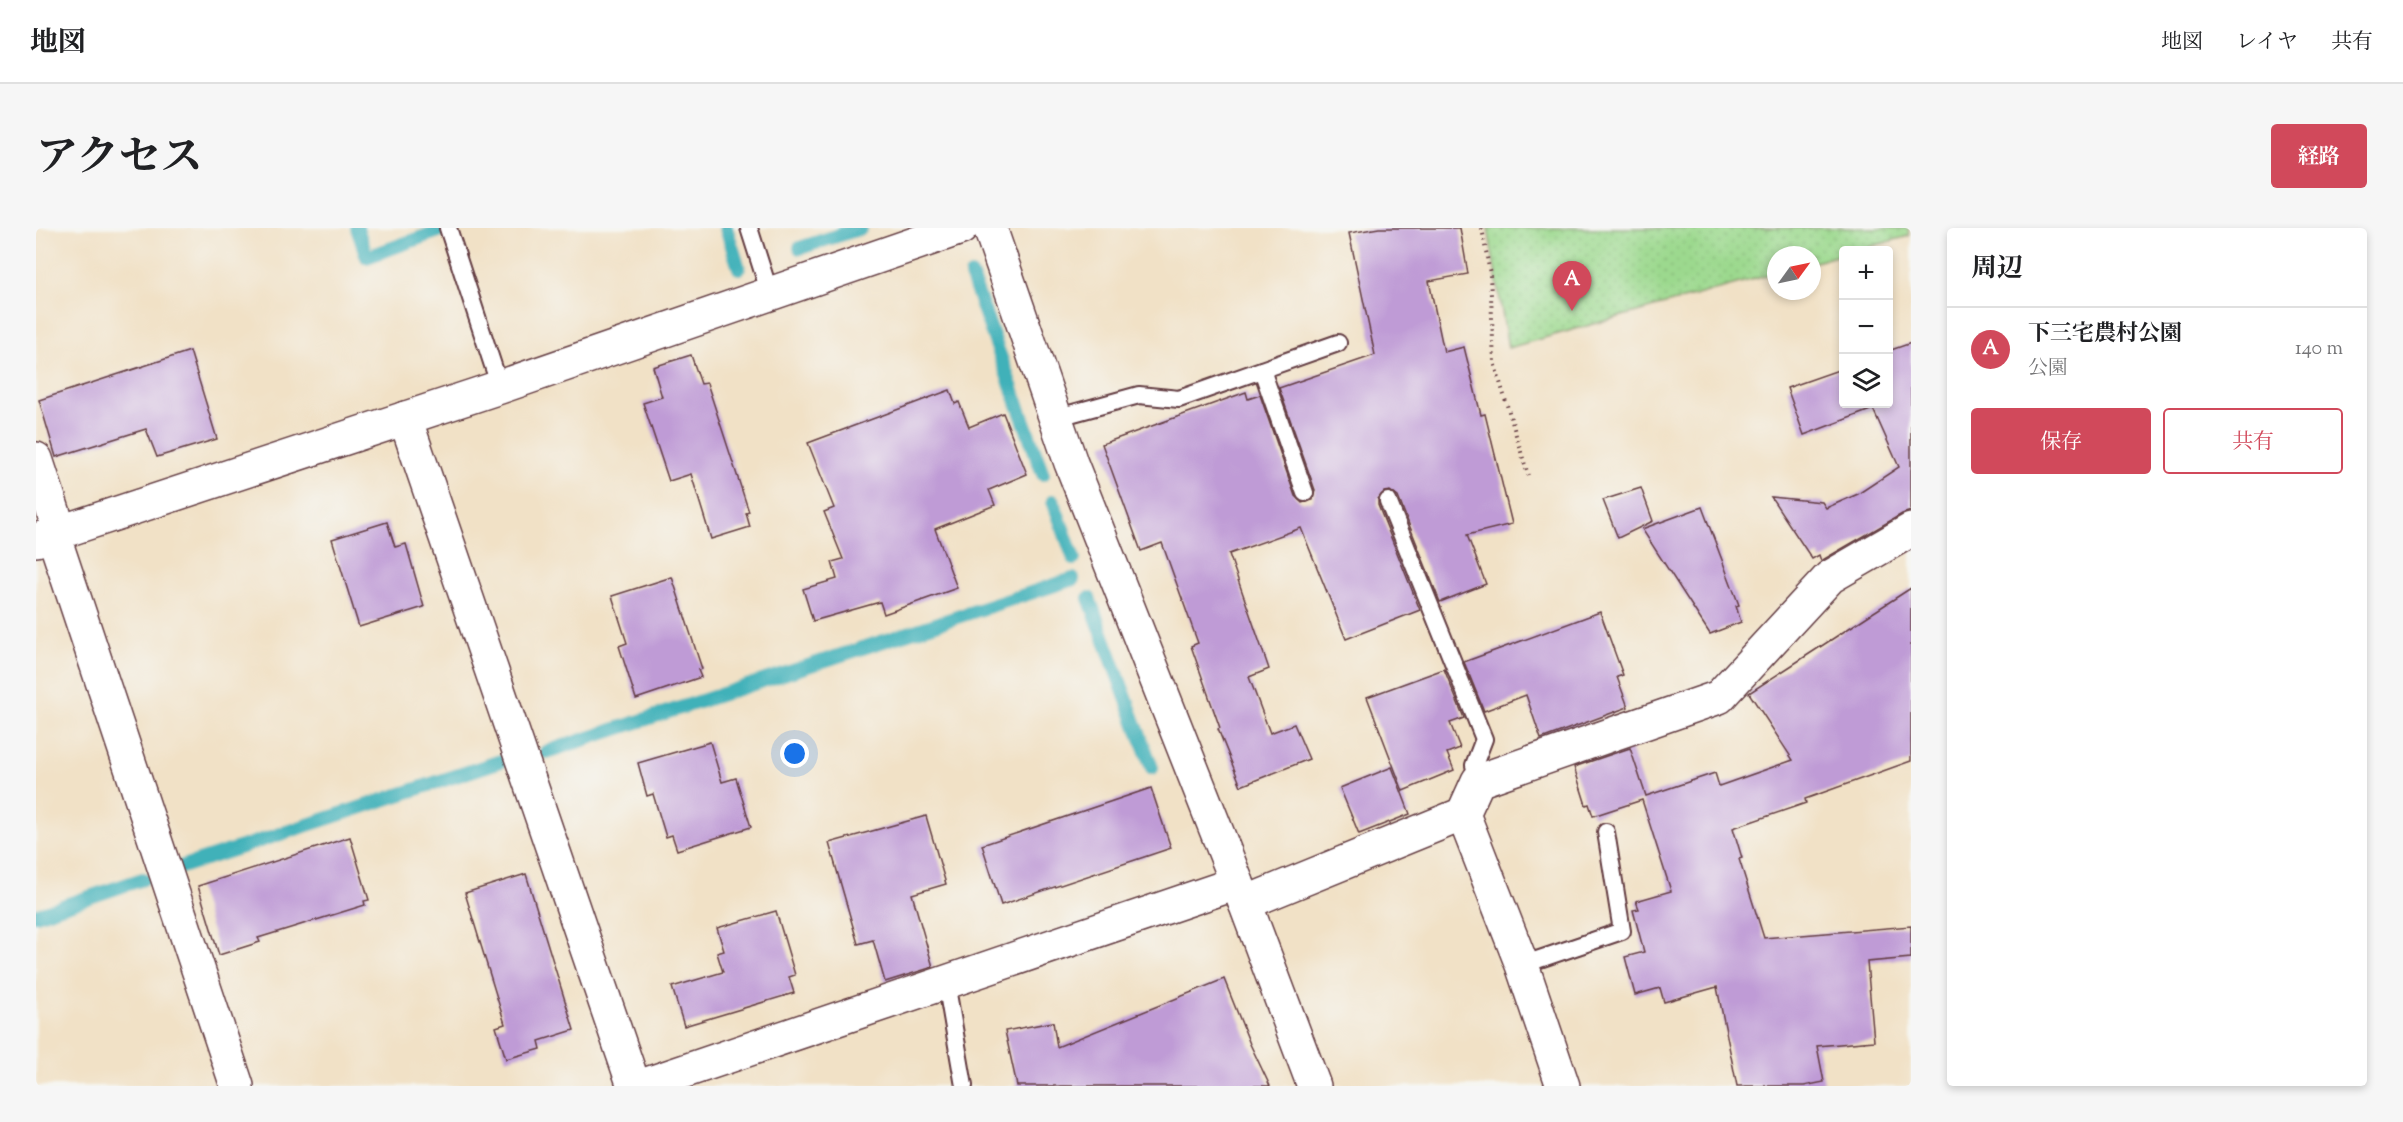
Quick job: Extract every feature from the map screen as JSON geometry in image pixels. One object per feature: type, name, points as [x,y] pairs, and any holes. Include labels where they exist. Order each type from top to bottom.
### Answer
[{"type":"street","points":[[50,535],[500,387],[961,228]]},
{"type":"street","points":[[990,228],[1071,463],[1241,893],[1314,1086]]},
{"type":"street","points":[[405,418],[634,1086]]},
{"type":"street","points":[[36,459],[50,535],[237,1086]]},
{"type":"street","points":[[1563,1086],[1522,965],[1463,814],[1478,781],[1719,697],[1830,577],[1911,530]]},
{"type":"street","points":[[641,1086],[946,982],[1241,893],[1463,814]]},
{"type":"lane","points":[[448,228],[500,387]]},
{"type":"lane","points":[[749,228],[770,294]]},
{"type":"lane","points":[[1055,418],[1138,395],[1179,399],[1338,343]]},
{"type":"lane","points":[[1262,370],[1305,493]]},
{"type":"lane","points":[[1389,501],[1484,739],[1474,765],[1478,781]]},
{"type":"lane","points":[[1522,965],[1622,931],[1606,832]]},
{"type":"lane","points":[[946,982],[964,1086]]},
{"type":"path","points":[[1482,228],[1490,274],[1494,362],[1528,475]]},
{"type":"green space","points":[[1488,228],[1908,228],[1909,236],[1873,246],[1839,246],[1839,255],[1821,260],[1821,246],[1767,246],[1767,276],[1508,348]]},
{"type":"building","points":[[1379,228],[1460,228],[1468,274],[1429,281],[1444,352],[1464,347],[1481,415],[1485,414],[1512,524],[1467,535],[1486,584],[1440,602],[1398,497],[1390,491],[1384,492],[1378,499],[1378,505],[1420,610],[1346,639],[1301,528],[1229,554],[1269,669],[1249,677],[1270,733],[1294,724],[1309,759],[1241,786],[1218,729],[1220,728],[1191,646],[1198,643],[1162,543],[1141,551],[1102,444],[1246,392],[1248,399],[1260,395],[1295,496],[1302,503],[1313,500],[1315,490],[1279,388],[1375,355],[1349,233]]},
{"type":"building","points":[[1911,343],[1911,511],[1821,561],[1819,555],[1812,559],[1771,497],[1822,502],[1826,508],[1858,494],[1899,467],[1873,409],[1804,435],[1787,388],[1839,370],[1839,408],[1893,408],[1893,349]]},
{"type":"building","points":[[190,351],[217,439],[157,457],[146,429],[56,457],[39,400]]},
{"type":"building","points":[[691,355],[701,384],[707,383],[749,512],[746,513],[750,527],[711,539],[691,474],[669,481],[643,403],[662,397],[653,367]]},
{"type":"building","points":[[950,390],[955,404],[959,402],[969,427],[1003,413],[1027,474],[989,490],[995,505],[935,529],[957,588],[884,614],[880,602],[813,621],[803,589],[837,579],[832,562],[843,559],[824,512],[834,508],[808,443]]},
{"type":"building","points":[[1641,488],[1653,521],[1618,538],[1603,500]]},
{"type":"building","points":[[1702,507],[1739,605],[1736,606],[1741,622],[1710,634],[1642,529]]},
{"type":"building","points":[[387,522],[395,547],[406,544],[424,607],[359,627],[332,539]]},
{"type":"building","points":[[672,577],[702,669],[698,670],[701,677],[636,699],[619,646],[627,643],[612,596]]},
{"type":"building","points":[[1911,588],[1911,761],[1805,799],[1806,803],[1733,828],[1742,858],[1739,859],[1764,938],[1911,926],[1911,958],[1867,962],[1874,1041],[1817,1046],[1824,1082],[1804,1086],[1737,1086],[1717,987],[1664,1002],[1660,988],[1635,995],[1625,957],[1644,952],[1633,910],[1639,909],[1636,901],[1671,891],[1642,800],[1593,816],[1589,804],[1586,805],[1574,767],[1630,748],[1646,796],[1715,773],[1719,786],[1793,760],[1749,693]]},
{"type":"building","points":[[1600,612],[1623,675],[1617,677],[1628,707],[1541,739],[1526,695],[1484,711],[1464,662]]},
{"type":"building","points":[[1444,669],[1464,718],[1450,723],[1460,748],[1447,753],[1454,770],[1403,791],[1367,697]]},
{"type":"building","points":[[710,742],[722,782],[736,778],[751,827],[677,850],[672,835],[666,837],[653,794],[647,796],[638,763]]},
{"type":"building","points":[[1392,767],[1410,814],[1359,834],[1340,788]]},
{"type":"building","points":[[1151,788],[1171,848],[1001,905],[982,845]]},
{"type":"building","points":[[926,816],[946,884],[912,894],[933,967],[885,982],[873,940],[858,944],[829,843]]},
{"type":"building","points":[[350,837],[369,900],[364,901],[365,905],[258,938],[260,942],[219,955],[198,886]]},
{"type":"building","points":[[526,874],[574,1030],[539,1041],[541,1049],[506,1059],[496,1027],[505,1024],[465,893]]},
{"type":"building","points":[[776,911],[795,975],[789,977],[794,993],[684,1026],[672,987],[723,972],[717,953],[724,951],[717,928]]},
{"type":"building","points":[[1224,979],[1270,1086],[1017,1086],[1005,1031],[1053,1022],[1057,1047]]},
{"type":"waterway","points":[[357,228],[367,257],[439,231]]},
{"type":"waterway","points":[[726,228],[739,268]]},
{"type":"waterway","points":[[800,248],[861,228]]},
{"type":"waterway","points":[[971,275],[1043,474]]},
{"type":"waterway","points":[[1053,501],[1074,559]]},
{"type":"waterway","points":[[546,752],[1073,579]]},
{"type":"waterway","points":[[1089,598],[1152,768]]},
{"type":"waterway","points":[[178,868],[501,761]]},
{"type":"waterway","points":[[36,915],[143,879]]},
{"type":"place","name":"下三宅農村公園","points":[[1572,311]]}]
